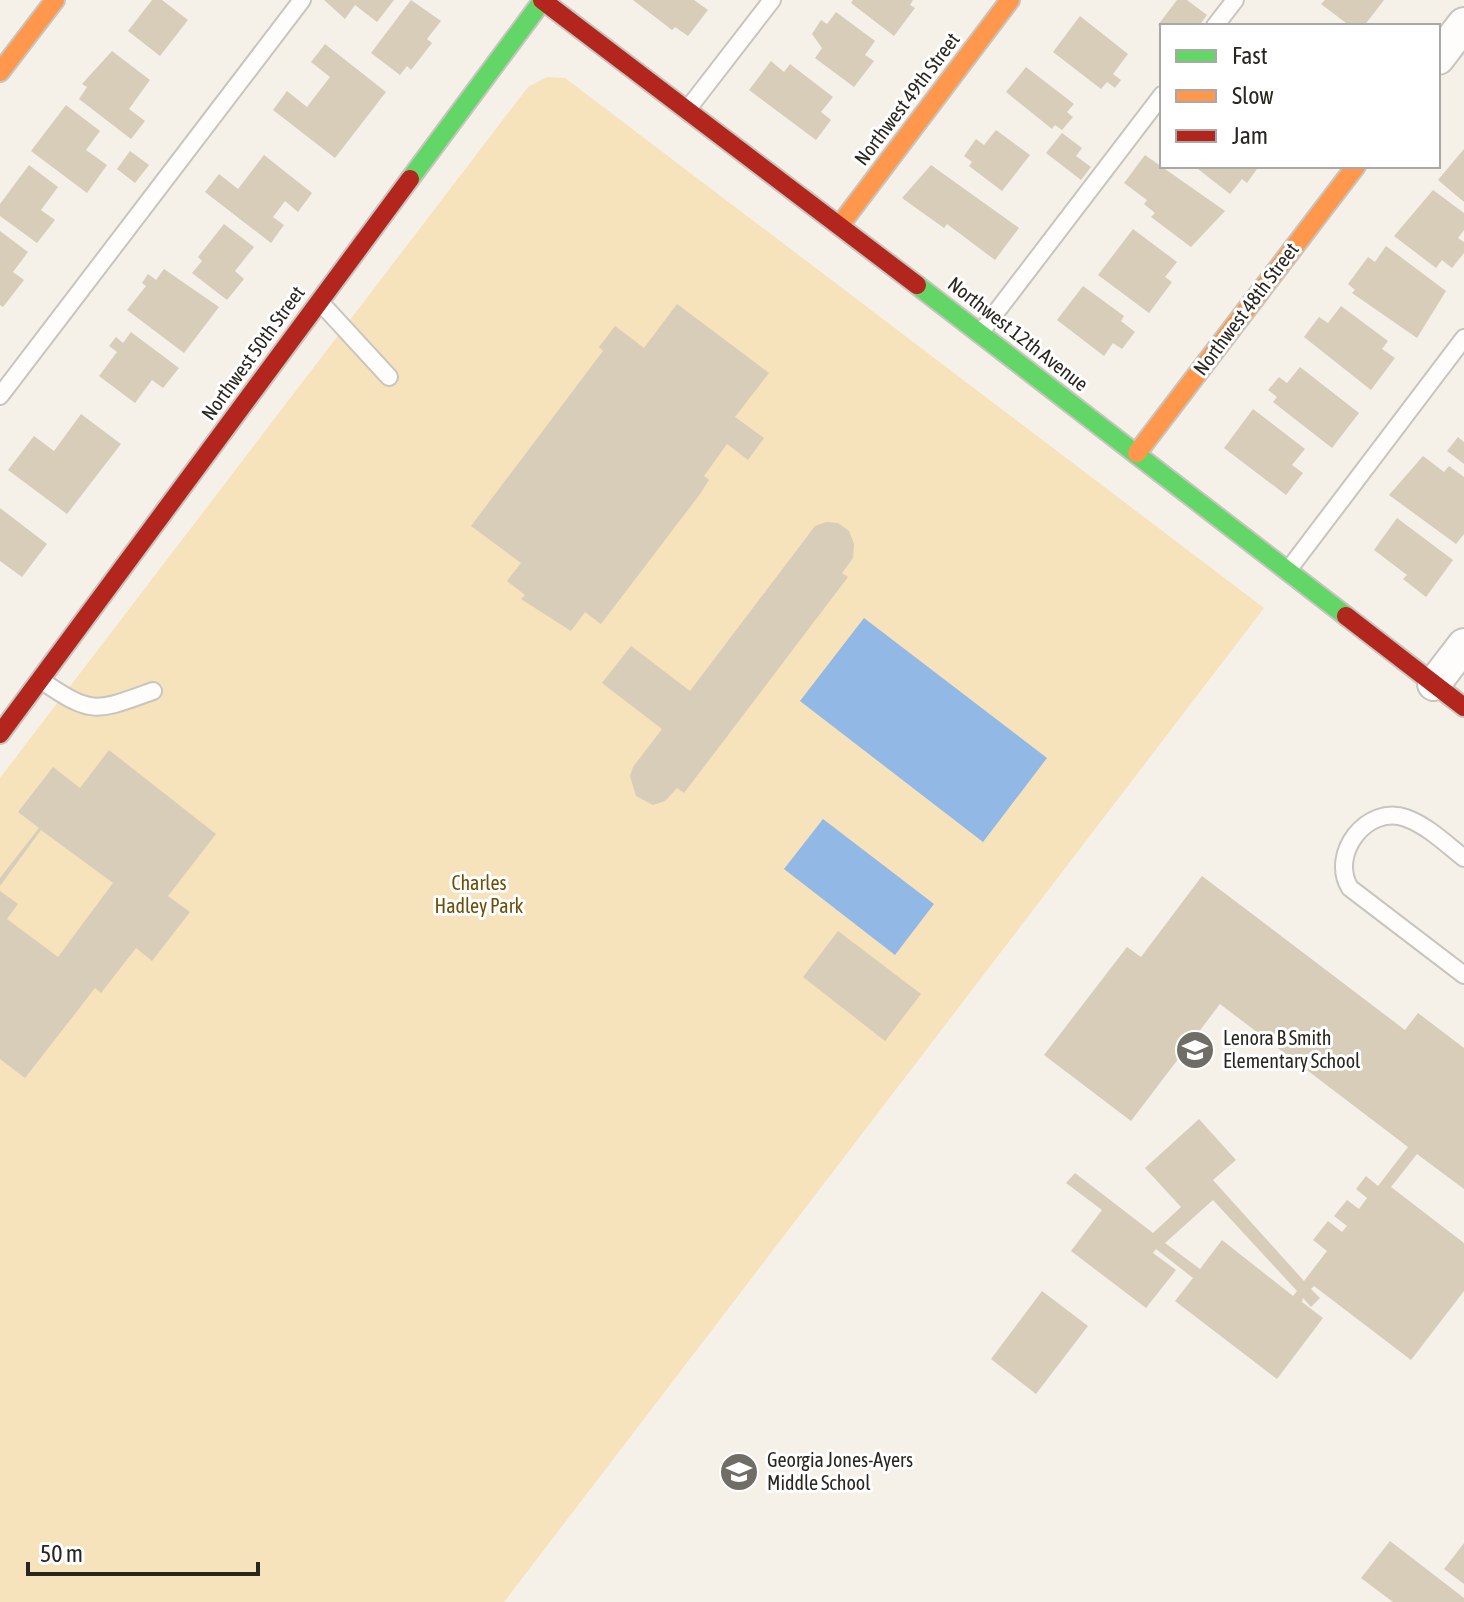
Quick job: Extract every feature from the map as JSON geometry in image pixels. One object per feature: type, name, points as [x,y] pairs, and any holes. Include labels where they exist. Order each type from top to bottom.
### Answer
[{"type":"street","points":[[0,72],[55,0]]},
{"type":"street","name":"Northwest 12th Avenue","points":[[543,0],[1464,707]]},
{"type":"street","name":"Northwest 50th Street","points":[[0,734],[543,0]]},
{"type":"street","name":"Northwest 49th Street","points":[[840,225],[1010,0]]},
{"type":"street","points":[[1440,55],[1464,24]]},
{"type":"street","name":"Northwest 48th Street","points":[[1137,453],[1354,168]]},
{"type":"street","points":[[1434,684],[1464,645]]},
{"type":"lane","points":[[0,396],[302,0]]},
{"type":"lane","points":[[687,110],[772,0]]},
{"type":"lane","points":[[1217,24],[1235,0]]},
{"type":"lane","points":[[980,333],[1160,98]]},
{"type":"lane","points":[[319,301],[389,377]]},
{"type":"lane","points":[[1288,570],[1464,338]]},
{"type":"lane","points":[[40,680],[78,706],[105,708],[153,691]]},
{"type":"lane","points":[[1464,858],[1419,824],[1404,817],[1388,817],[1361,828],[1352,839],[1343,862],[1344,878],[1350,888],[1464,975]]},
{"type":"green space","name":"Charles Hadley Park","points":[[547,77],[565,78],[1264,608],[504,1602],[0,1602],[0,778],[528,87]]},
{"type":"water","points":[[864,618],[1047,758],[983,842],[800,701]]},
{"type":"water","points":[[823,819],[934,904],[895,955],[784,869]]},
{"type":"building","points":[[152,0],[162,0],[188,20],[160,56],[128,31]]},
{"type":"building","points":[[324,0],[394,0],[377,22],[355,5],[345,19]]},
{"type":"building","points":[[411,0],[441,21],[427,39],[432,43],[411,70],[407,66],[400,75],[371,53]]},
{"type":"building","points":[[633,0],[694,0],[708,10],[688,36],[675,27],[672,30]]},
{"type":"building","points":[[853,0],[913,0],[910,5],[915,8],[894,36],[851,3]]},
{"type":"building","points":[[1177,0],[1187,0],[1207,15],[1200,24],[1158,25]]},
{"type":"building","points":[[1325,0],[1384,0],[1366,24],[1347,24],[1321,4]]},
{"type":"building","points":[[836,12],[875,41],[865,55],[874,61],[854,87],[815,58],[822,48],[812,34],[821,20],[827,24]]},
{"type":"building","points":[[1080,16],[1128,54],[1113,74],[1121,80],[1115,88],[1107,82],[1101,89],[1053,52]]},
{"type":"building","points":[[325,44],[386,92],[335,158],[273,110],[287,91],[307,107],[330,77],[311,62]]},
{"type":"building","points":[[112,51],[150,80],[129,109],[145,121],[131,139],[79,99],[87,87],[82,84]]},
{"type":"building","points":[[771,61],[784,72],[790,64],[833,97],[821,112],[831,120],[816,140],[749,90]]},
{"type":"building","points":[[1026,67],[1074,104],[1067,112],[1073,117],[1062,130],[1055,125],[1052,129],[1006,92]]},
{"type":"building","points":[[66,105],[100,131],[86,150],[107,165],[87,193],[31,151]]},
{"type":"building","points":[[996,130],[1030,155],[1002,191],[969,166],[972,162],[964,156],[976,139],[984,145]]},
{"type":"building","points":[[1062,133],[1082,148],[1076,156],[1091,167],[1081,180],[1046,153]]},
{"type":"building","points":[[1464,149],[1464,202],[1438,180]]},
{"type":"building","points":[[130,151],[149,165],[135,183],[117,169]]},
{"type":"building","points":[[264,155],[312,193],[298,212],[285,201],[273,217],[284,225],[271,243],[205,192],[219,174],[238,189]]},
{"type":"building","points":[[1145,155],[1225,211],[1191,247],[1151,217],[1155,213],[1144,204],[1147,200],[1124,183]]},
{"type":"building","points":[[29,165],[58,187],[41,210],[55,220],[37,243],[0,216],[0,204]]},
{"type":"building","points":[[931,165],[1019,228],[995,260],[947,224],[944,228],[902,198]]},
{"type":"building","points":[[1258,168],[1247,183],[1242,179],[1230,194],[1198,169]]},
{"type":"building","points":[[1433,190],[1464,213],[1464,230],[1458,238],[1464,242],[1464,253],[1452,268],[1442,260],[1436,268],[1394,236]]},
{"type":"building","points":[[224,224],[254,247],[235,271],[244,279],[227,300],[192,273],[202,261],[198,257]]},
{"type":"building","points":[[1133,229],[1177,262],[1165,277],[1172,282],[1149,313],[1098,275]]},
{"type":"building","points":[[0,231],[28,252],[13,272],[24,280],[3,307],[0,305]]},
{"type":"building","points":[[1386,246],[1446,291],[1417,338],[1352,293],[1355,290],[1348,284],[1368,257],[1375,262]]},
{"type":"building","points":[[164,269],[219,307],[184,353],[127,310],[146,286],[142,283],[148,274],[156,280]]},
{"type":"building","points":[[1083,286],[1124,316],[1121,321],[1135,332],[1122,349],[1113,343],[1104,356],[1057,320]]},
{"type":"building","points":[[677,304],[769,373],[735,417],[764,438],[748,460],[727,444],[704,476],[709,480],[700,494],[601,624],[585,612],[571,631],[521,599],[525,595],[507,581],[521,563],[471,526],[603,351],[599,347],[615,326],[644,348]]},
{"type":"building","points":[[1341,306],[1388,341],[1382,349],[1395,358],[1371,390],[1304,337],[1319,317],[1328,323]]},
{"type":"building","points":[[131,332],[179,368],[163,388],[152,380],[135,403],[99,376],[117,352],[109,346],[116,337],[123,343]]},
{"type":"building","points":[[1300,367],[1359,413],[1332,448],[1273,402],[1277,397],[1268,390],[1279,377],[1287,383]]},
{"type":"building","points":[[1253,409],[1305,449],[1292,465],[1303,473],[1286,495],[1224,448]]},
{"type":"building","points":[[81,414],[121,444],[67,514],[8,470],[34,436],[54,451]]},
{"type":"building","points":[[1458,437],[1464,442],[1464,464],[1447,451]]},
{"type":"building","points":[[1423,456],[1444,472],[1449,466],[1464,477],[1464,534],[1456,544],[1389,495]]},
{"type":"building","points":[[0,508],[47,544],[22,577],[0,561]]},
{"type":"building","points":[[1397,518],[1453,560],[1426,597],[1403,579],[1407,575],[1374,550]]},
{"type":"building","points":[[826,522],[838,523],[849,531],[854,544],[853,558],[842,573],[848,577],[684,793],[677,788],[665,801],[653,805],[636,796],[630,776],[633,767],[662,729],[602,683],[631,646],[690,691],[815,526]]},
{"type":"building","points":[[109,750],[216,834],[168,896],[190,912],[152,961],[136,948],[101,993],[95,988],[25,1078],[0,1059],[0,891],[18,904],[7,919],[58,957],[113,883],[41,830],[0,886],[0,878],[39,828],[18,812],[53,767],[80,788]]},
{"type":"building","points":[[1202,876],[1405,1030],[1418,1013],[1464,1048],[1464,1189],[1417,1154],[1391,1187],[1464,1243],[1464,1291],[1411,1360],[1314,1286],[1311,1289],[1320,1298],[1311,1307],[1303,1298],[1302,1302],[1323,1318],[1277,1379],[1175,1301],[1193,1278],[1156,1249],[1153,1253],[1176,1270],[1146,1308],[1071,1251],[1102,1210],[1066,1183],[1075,1173],[1153,1233],[1181,1207],[1145,1168],[1199,1119],[1236,1160],[1213,1180],[1304,1281],[1327,1251],[1313,1240],[1328,1221],[1342,1232],[1347,1226],[1334,1216],[1347,1200],[1359,1209],[1367,1198],[1356,1189],[1366,1176],[1378,1186],[1408,1147],[1220,1004],[1131,1121],[1044,1055],[1127,947],[1141,957]],"holes":[[[1213,1200],[1297,1291],[1293,1296],[1222,1240],[1200,1269],[1165,1243]]]},
{"type":"building","points":[[838,931],[921,994],[885,1041],[803,977]]},
{"type":"building","points":[[1042,1291],[1088,1326],[1036,1394],[991,1359]]},
{"type":"building","points":[[1390,1541],[1464,1598],[1464,1602],[1393,1602],[1361,1578]]},
{"type":"building","points":[[1464,1543],[1464,1584],[1444,1569]]},
{"type":"traffic: fast","points":[[410,179],[543,0]]},
{"type":"traffic: fast","points":[[917,285],[1346,616]]},
{"type":"traffic: slow","points":[[0,72],[55,0]]},
{"type":"traffic: slow","points":[[840,225],[1010,0]]},
{"type":"traffic: slow","points":[[1137,453],[1354,168]]},
{"type":"traffic: jam","points":[[542,0],[917,285]]},
{"type":"traffic: jam","points":[[0,734],[410,179]]},
{"type":"traffic: jam","points":[[1346,616],[1464,707]]},
{"type":"place","name":"Lenora B Smith Elementary School","points":[[1195,1050]]},
{"type":"place","name":"Georgia Jones-Ayers Middle School","points":[[739,1472]]}]
